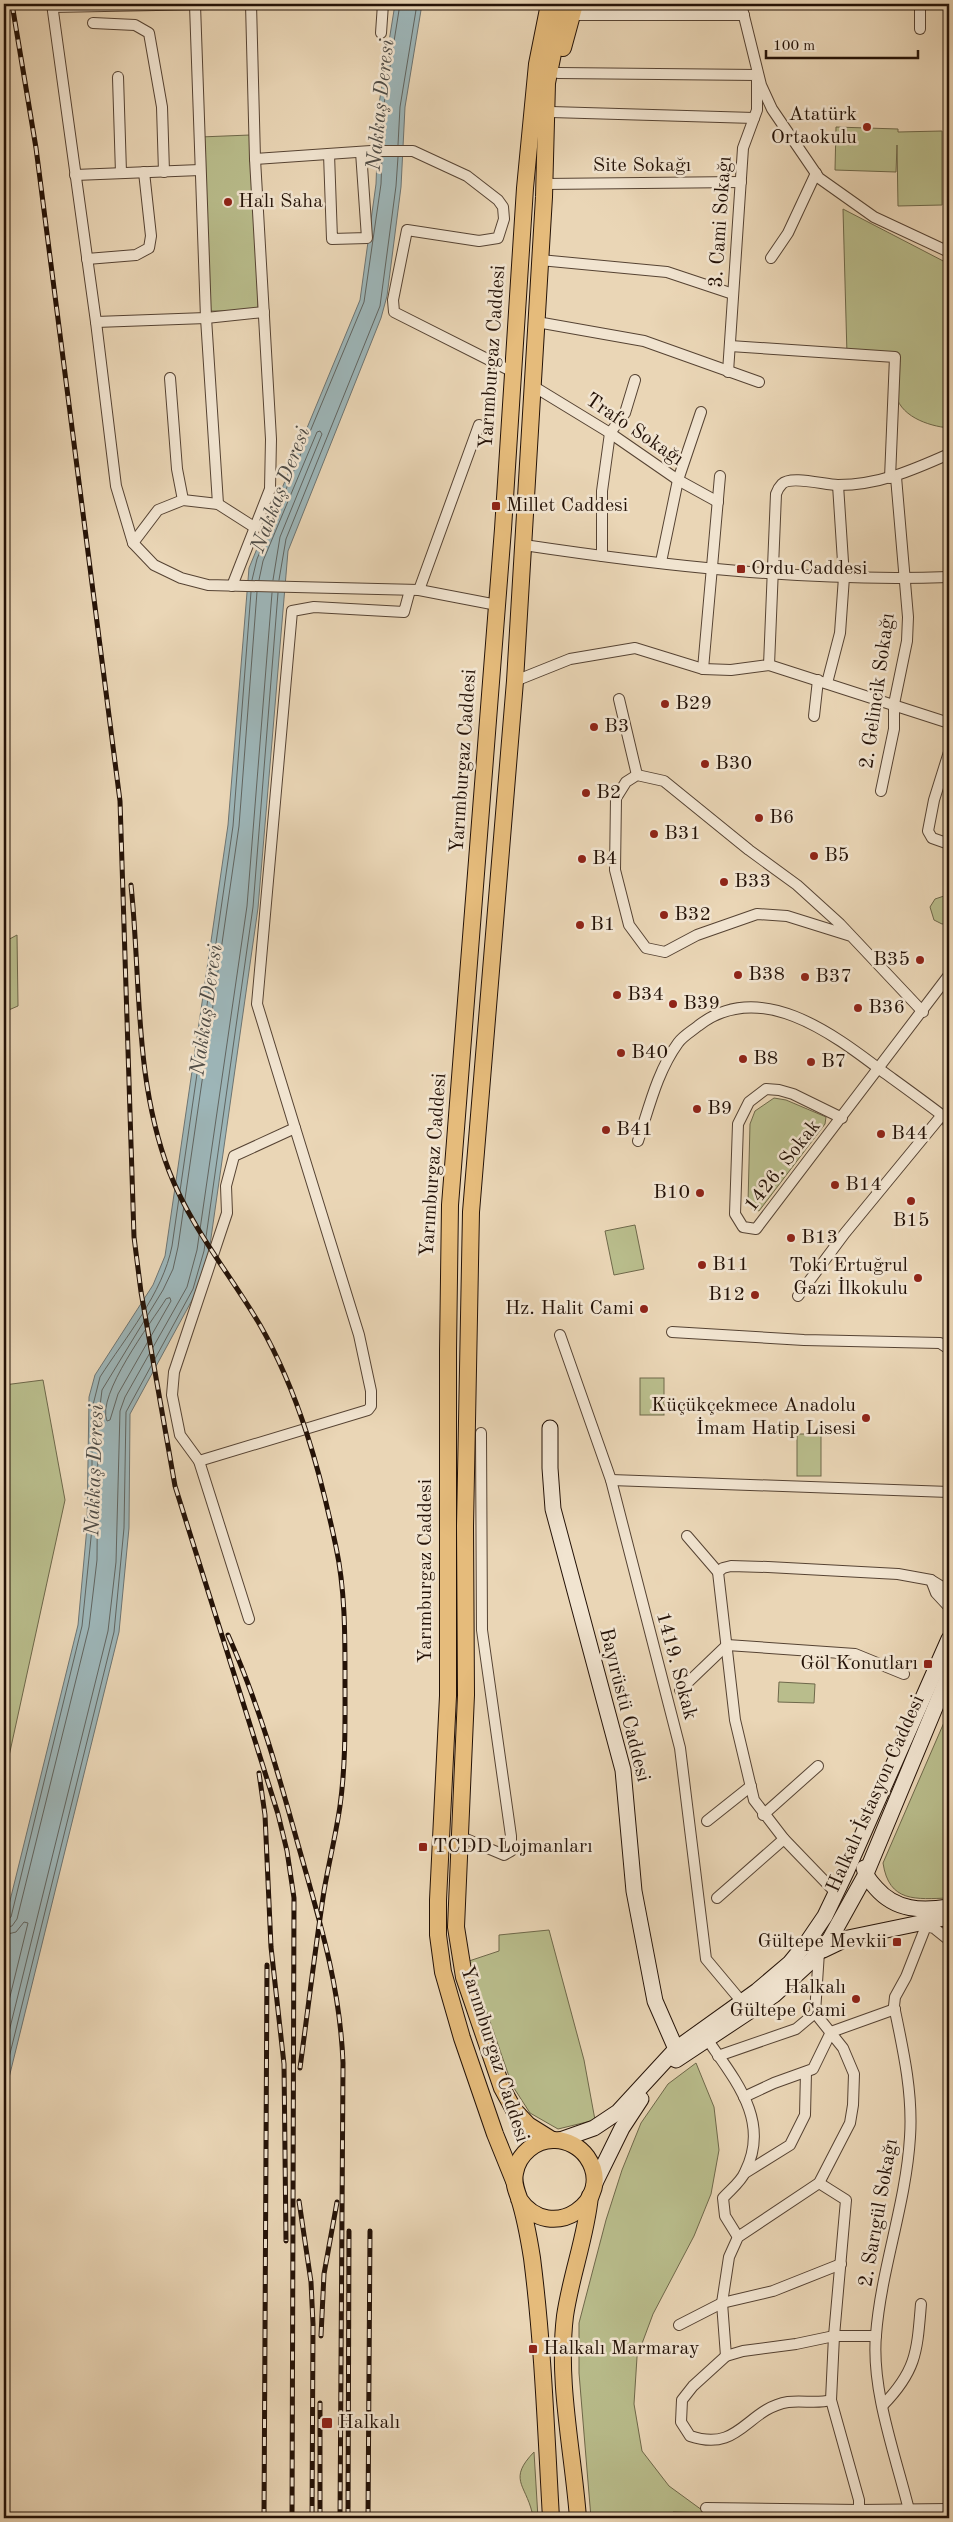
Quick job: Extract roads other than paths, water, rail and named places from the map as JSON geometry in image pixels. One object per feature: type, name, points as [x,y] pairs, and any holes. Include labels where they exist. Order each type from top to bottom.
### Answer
[{"type":"main road","points":[[530,142],[526,103],[526,70],[540,4]]},
{"type":"main road","points":[[530,142],[537,64],[550,4]]},
{"type":"main road","points":[[549,119],[570,7]]},
{"type":"main road","points":[[549,119],[546,82],[570,7]]},
{"type":"main road","name":"Yarımburgaz Caddesi","points":[[549,119],[515,681],[471,1212],[465,1526],[466,1695],[456,1927],[464,1977],[506,2095],[514,2110],[528,2125],[556,2140]]},
{"type":"main road","name":"Yarımburgaz Caddesi","points":[[514,2181],[494,2134],[462,2038],[443,1972],[438,1935],[448,1696],[450,1205],[502,542],[530,142]]},
{"type":"main road","points":[[502,542],[524,545]]},
{"type":"main road","name":"Bayırüstü Caddesi","points":[[550,1428],[553,1509],[623,1770],[635,1900],[655,2001],[676,2049]]},
{"type":"main road","name":"Halkalı İstasyon Caddesi","points":[[556,2140],[594,2128],[608,2120],[676,2049],[742,2002],[790,1963],[819,1924],[836,1893],[949,1638]]},
{"type":"main road","name":"Halkalı İstasyon Caddesi","points":[[592,2190],[622,2128],[648,2089],[674,2061],[774,1995],[808,1964],[835,1930],[865,1876],[949,1674]]},
{"type":"main road","points":[[907,1735],[904,1756],[865,1851],[863,1862],[865,1876],[886,1898],[902,1906],[911,1909],[949,1907]]},
{"type":"main road","points":[[441,1835],[459,1836]]},
{"type":"main road","points":[[819,1952],[848,1938],[920,1925],[949,1917]]},
{"type":"main road","points":[[551,2518],[541,2330],[531,2252],[514,2181],[516,2167],[524,2153],[537,2144],[556,2140],[575,2145],[586,2156],[593,2170],[586,2230],[565,2316],[564,2375],[578,2518]]},
{"type":"main road","points":[[519,2199],[534,2214],[555,2219],[576,2213],[592,2190]]},
{"type":"street","points":[[209,4],[52,5],[96,322],[116,486],[133,543],[154,565],[181,578],[208,585],[414,590],[497,605]]},
{"type":"street","points":[[232,586],[270,489],[271,439],[255,159],[251,4]]},
{"type":"street","points":[[380,33],[383,4]]},
{"type":"street","points":[[741,4],[757,75],[772,109],[816,173],[834,190],[874,217],[949,252]]},
{"type":"street","points":[[920,4],[920,29]]},
{"type":"street","points":[[196,5],[206,318],[218,504]]},
{"type":"street","points":[[570,7],[744,15]]},
{"type":"street","points":[[93,23],[135,25],[149,33],[162,107],[164,172]]},
{"type":"street","points":[[558,73],[757,75]]},
{"type":"street","name":"3. Cami Sokağı","points":[[728,372],[744,148],[758,110],[757,75]]},
{"type":"street","points":[[118,77],[120,173]]},
{"type":"street","points":[[549,119],[754,118]]},
{"type":"street","points":[[255,159],[413,151],[467,176],[498,200],[503,207],[504,219],[498,238],[479,241],[407,230],[393,300],[394,312],[513,372]]},
{"type":"street","points":[[329,154],[332,239],[366,238],[366,152]]},
{"type":"street","points":[[75,175],[200,170]]},
{"type":"street","points":[[87,259],[136,255],[149,248],[151,236],[144,172]]},
{"type":"street","points":[[771,258],[788,233],[816,173]]},
{"type":"street","name":"Site Sokağı","points":[[544,184],[741,182]]},
{"type":"street","points":[[540,260],[604,264],[667,272],[734,294]]},
{"type":"street","points":[[96,322],[206,318],[264,312]]},
{"type":"street","points":[[537,322],[644,341],[759,382]]},
{"type":"street","name":"2. Gelincik Sokağı","points":[[730,346],[895,357],[893,477],[908,617],[906,641],[894,704],[894,729],[881,791]]},
{"type":"street","points":[[170,378],[177,470],[183,500]]},
{"type":"street","points":[[602,556],[602,491],[610,432],[625,413],[635,380]]},
{"type":"street","name":"Trafo Sokağı","points":[[532,386],[610,432],[678,480],[718,502]]},
{"type":"street","points":[[661,562],[678,480],[701,412]]},
{"type":"street","points":[[199,1461],[368,1410],[370,1406],[371,1391],[359,1336],[257,1004],[292,611],[314,607],[404,612],[479,425]]},
{"type":"street","points":[[768,665],[776,494],[782,484],[790,480],[838,485],[868,483],[893,477],[949,454]]},
{"type":"street","points":[[703,669],[720,476]]},
{"type":"street","points":[[814,716],[823,681],[840,633],[844,577],[838,485]]},
{"type":"street","points":[[133,543],[158,510],[183,500],[218,504],[254,527]]},
{"type":"street","points":[[524,545],[602,556],[773,573],[905,579],[949,577]]},
{"type":"street","points":[[515,681],[570,659],[635,648],[703,669],[731,670],[768,665],[823,681],[949,723]]},
{"type":"street","points":[[619,699],[638,775]]},
{"type":"street","points":[[949,752],[934,800],[928,831],[932,838],[949,844]]},
{"type":"street","points":[[851,936],[787,916],[757,914],[697,935],[665,952],[646,948],[629,926],[615,870],[616,798],[626,782],[638,775],[664,781],[749,850],[797,885],[851,936],[923,1012]]},
{"type":"street","name":"1426. Sokak","points":[[842,1118],[779,1090],[766,1089],[749,1102],[738,1124],[735,1214],[743,1227],[756,1230],[842,1118],[878,1067],[923,1012],[949,976]]},
{"type":"street","points":[[638,1141],[659,1076],[679,1041],[712,1015],[742,1007],[774,1010],[805,1019],[853,1048],[947,1118],[846,1233],[798,1296]]},
{"type":"street","points":[[249,1619],[199,1461],[180,1434],[172,1395],[174,1372],[227,1213],[226,1186],[234,1156],[295,1128]]},
{"type":"street","points":[[672,1332],[804,1340],[940,1343],[949,1349]]},
{"type":"street","name":"1419. Sokak","points":[[560,1335],[611,1480],[680,1748],[706,1959],[742,2002]]},
{"type":"street","points":[[459,1836],[504,1855],[511,1851],[512,1836],[482,1630],[481,1433]]},
{"type":"street","points":[[611,1480],[949,1492]]},
{"type":"street","points":[[687,1536],[718,1572],[735,1720],[754,1800],[763,1815],[784,1840],[836,1893]]},
{"type":"street","points":[[718,1572],[723,1568],[731,1566],[898,1574],[931,1580],[949,1591]]},
{"type":"street","points":[[931,1580],[936,1593],[949,1607]]},
{"type":"street","points":[[680,1690],[727,1645],[855,1654],[904,1674]]},
{"type":"street","points":[[763,1815],[818,1766]]},
{"type":"street","points":[[707,1822],[751,1786]]},
{"type":"street","points":[[717,1898],[784,1840]]},
{"type":"street","points":[[920,1925],[942,1933],[949,1940]]},
{"type":"street","name":"2. Sarıgül Sokağı","points":[[909,2510],[876,2370],[876,2336],[902,2197],[910,2138],[910,2090],[895,2009],[895,1996],[906,1977],[920,1925]]},
{"type":"street","points":[[726,2356],[722,2303],[729,2258],[738,2238],[819,2183],[850,2123],[853,2105],[854,2074],[843,2048],[815,2012],[819,1952]]},
{"type":"street","points":[[744,2097],[774,2083],[814,2069],[831,2032],[895,2009]]},
{"type":"street","points":[[718,2056],[796,2029],[815,2012]]},
{"type":"street","points":[[707,2039],[752,2113],[756,2137],[745,2173]]},
{"type":"street","points":[[738,2238],[725,2216],[722,2198],[745,2173],[790,2145],[805,2115],[806,2072]]},
{"type":"street","points":[[819,2183],[846,2200],[834,2336],[831,2400],[859,2500],[860,2510]]},
{"type":"street","points":[[679,2325],[722,2303],[773,2291],[841,2264]]},
{"type":"street","points":[[883,2405],[901,2387],[914,2362],[921,2304]]},
{"type":"street","points":[[831,2400],[823,2402],[788,2402],[759,2415],[724,2440],[706,2442],[690,2436],[681,2422],[682,2400],[708,2370],[726,2356],[743,2351],[796,2344],[834,2336],[876,2336]]},
{"type":"street","points":[[706,2508],[949,2510]]},
{"type":"water","name":"Nakkaş Deresi","points":[[395,4],[422,4],[405,107],[401,187],[387,296],[381,318],[288,551],[258,908],[209,1252],[197,1291],[130,1414],[129,1528],[119,1632],[4,2098],[4,1925],[78,1625],[87,1527],[89,1397],[95,1375],[153,1285],[165,1256],[228,825],[249,568],[360,300],[376,184],[379,104]]},
{"type":"railway","points":[[12,4],[36,148],[120,801],[134,1237],[141,1292],[175,1486],[278,1814],[287,1851],[294,1898],[292,2518]]},
{"type":"railway","points":[[131,885],[144,1065],[158,1136],[169,1171],[188,1212],[260,1325],[286,1378],[307,1433],[330,1518],[339,1563],[345,1627],[345,1725],[342,1790],[321,1913],[300,2068]]},
{"type":"railway","points":[[228,1635],[259,1714],[276,1767],[328,1954],[338,2007],[343,2063],[340,2518]]},
{"type":"railway","points":[[259,1773],[265,1815],[271,1947],[284,2064],[286,2241]]},
{"type":"railway","points":[[264,2518],[267,1965]]},
{"type":"railway","points":[[299,2201],[311,2282],[313,2324],[312,2518]]},
{"type":"railway","points":[[321,2336],[324,2274],[337,2202]]},
{"type":"railway","points":[[348,2518],[349,2231]]},
{"type":"railway","points":[[368,2518],[370,2231]]},
{"type":"railway","points":[[320,2403],[320,2518]]},
{"type":"place","name":"Atatürk Ortaokulu","points":[[867,127]]},
{"type":"place","name":"Halı Saha","points":[[228,202]]},
{"type":"place","name":"Millet Caddesi","points":[[496,506]]},
{"type":"place","name":"Ordu Caddesi","points":[[741,569]]},
{"type":"place","name":"B29","points":[[665,704]]},
{"type":"place","name":"B3","points":[[594,727]]},
{"type":"place","name":"B30","points":[[705,764]]},
{"type":"place","name":"B2","points":[[586,793]]},
{"type":"place","name":"B6","points":[[759,818]]},
{"type":"place","name":"B31","points":[[654,834]]},
{"type":"place","name":"B5","points":[[814,856]]},
{"type":"place","name":"B4","points":[[582,859]]},
{"type":"place","name":"B33","points":[[724,882]]},
{"type":"place","name":"B32","points":[[664,915]]},
{"type":"place","name":"B1","points":[[580,925]]},
{"type":"place","name":"B35","points":[[920,960]]},
{"type":"place","name":"B38","points":[[738,975]]},
{"type":"place","name":"B37","points":[[805,977]]},
{"type":"place","name":"B34","points":[[617,995]]},
{"type":"place","name":"B39","points":[[673,1004]]},
{"type":"place","name":"B36","points":[[858,1008]]},
{"type":"place","name":"B40","points":[[621,1053]]},
{"type":"place","name":"B8","points":[[743,1059]]},
{"type":"place","name":"B7","points":[[811,1062]]},
{"type":"place","name":"B9","points":[[697,1109]]},
{"type":"place","name":"B41","points":[[606,1130]]},
{"type":"place","name":"B44","points":[[881,1134]]},
{"type":"place","name":"B14","points":[[835,1185]]},
{"type":"place","name":"B10","points":[[700,1193]]},
{"type":"place","name":"B15","points":[[911,1201]]},
{"type":"place","name":"B13","points":[[791,1238]]},
{"type":"place","name":"B11","points":[[702,1265]]},
{"type":"place","name":"Toki Ertuğrul Gazi İlkokulu","points":[[918,1278]]},
{"type":"place","name":"B12","points":[[755,1295]]},
{"type":"place","name":"Hz. Halit Cami","points":[[644,1309]]},
{"type":"place","name":"Küçükçekmece Anadolu İmam Hatip Lisesi","points":[[866,1418]]},
{"type":"place","name":"Göl Konutları","points":[[928,1664]]},
{"type":"place","name":"TCDD Lojmanları","points":[[423,1847]]},
{"type":"place","name":"Gültepe Mevkii","points":[[897,1942]]},
{"type":"place","name":"Halkalı Gültepe Cami","points":[[856,1999]]},
{"type":"place","name":"Halkalı Marmaray","points":[[533,2349]]},
{"type":"place","name":"Halkalı","points":[[327,2423]]}]
